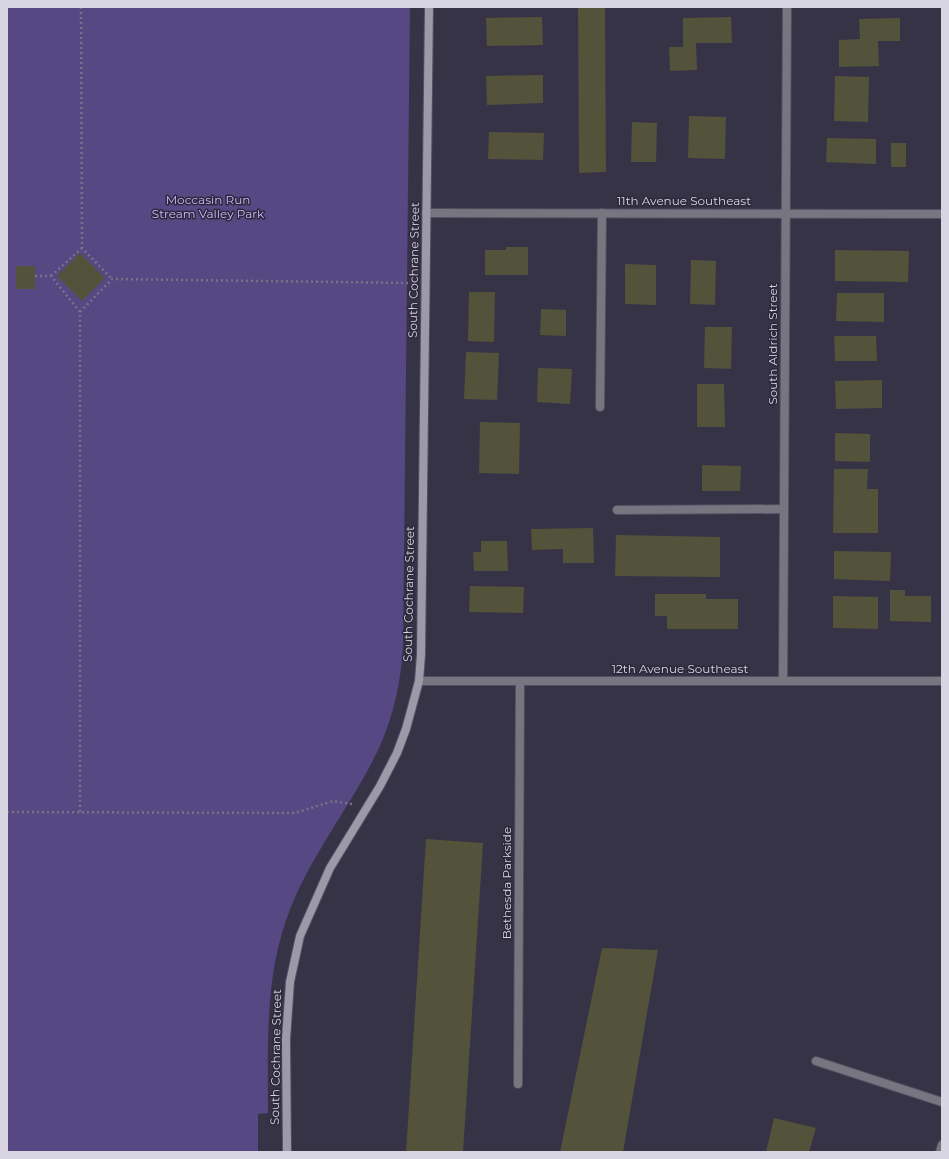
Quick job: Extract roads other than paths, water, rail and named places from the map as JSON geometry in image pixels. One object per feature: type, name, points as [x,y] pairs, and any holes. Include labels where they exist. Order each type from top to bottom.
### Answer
[{"type":"street","name":"South Cochrane Street","points":[[287,1152],[287,1025],[290,982],[300,936],[330,868],[366,809],[397,753],[406,729],[419,681],[421,655],[429,7]]},
{"type":"street","name":"South Aldrich Street","points":[[783,681],[787,7]]},
{"type":"street","name":"11th Avenue Southeast","points":[[426,212],[942,214]]},
{"type":"street","points":[[600,407],[602,213]]},
{"type":"street","points":[[617,510],[784,509]]},
{"type":"street","name":"12th Avenue Southeast","points":[[419,681],[942,681]]},
{"type":"street","name":"Bethesda Parkside","points":[[518,1084],[520,681]]},
{"type":"street","points":[[816,1061],[942,1102]]},
{"type":"street","points":[[940,1152],[942,1145]]},
{"type":"park label","name":"Moccasin Run Stream Valley Park","points":[[208,207]]}]
